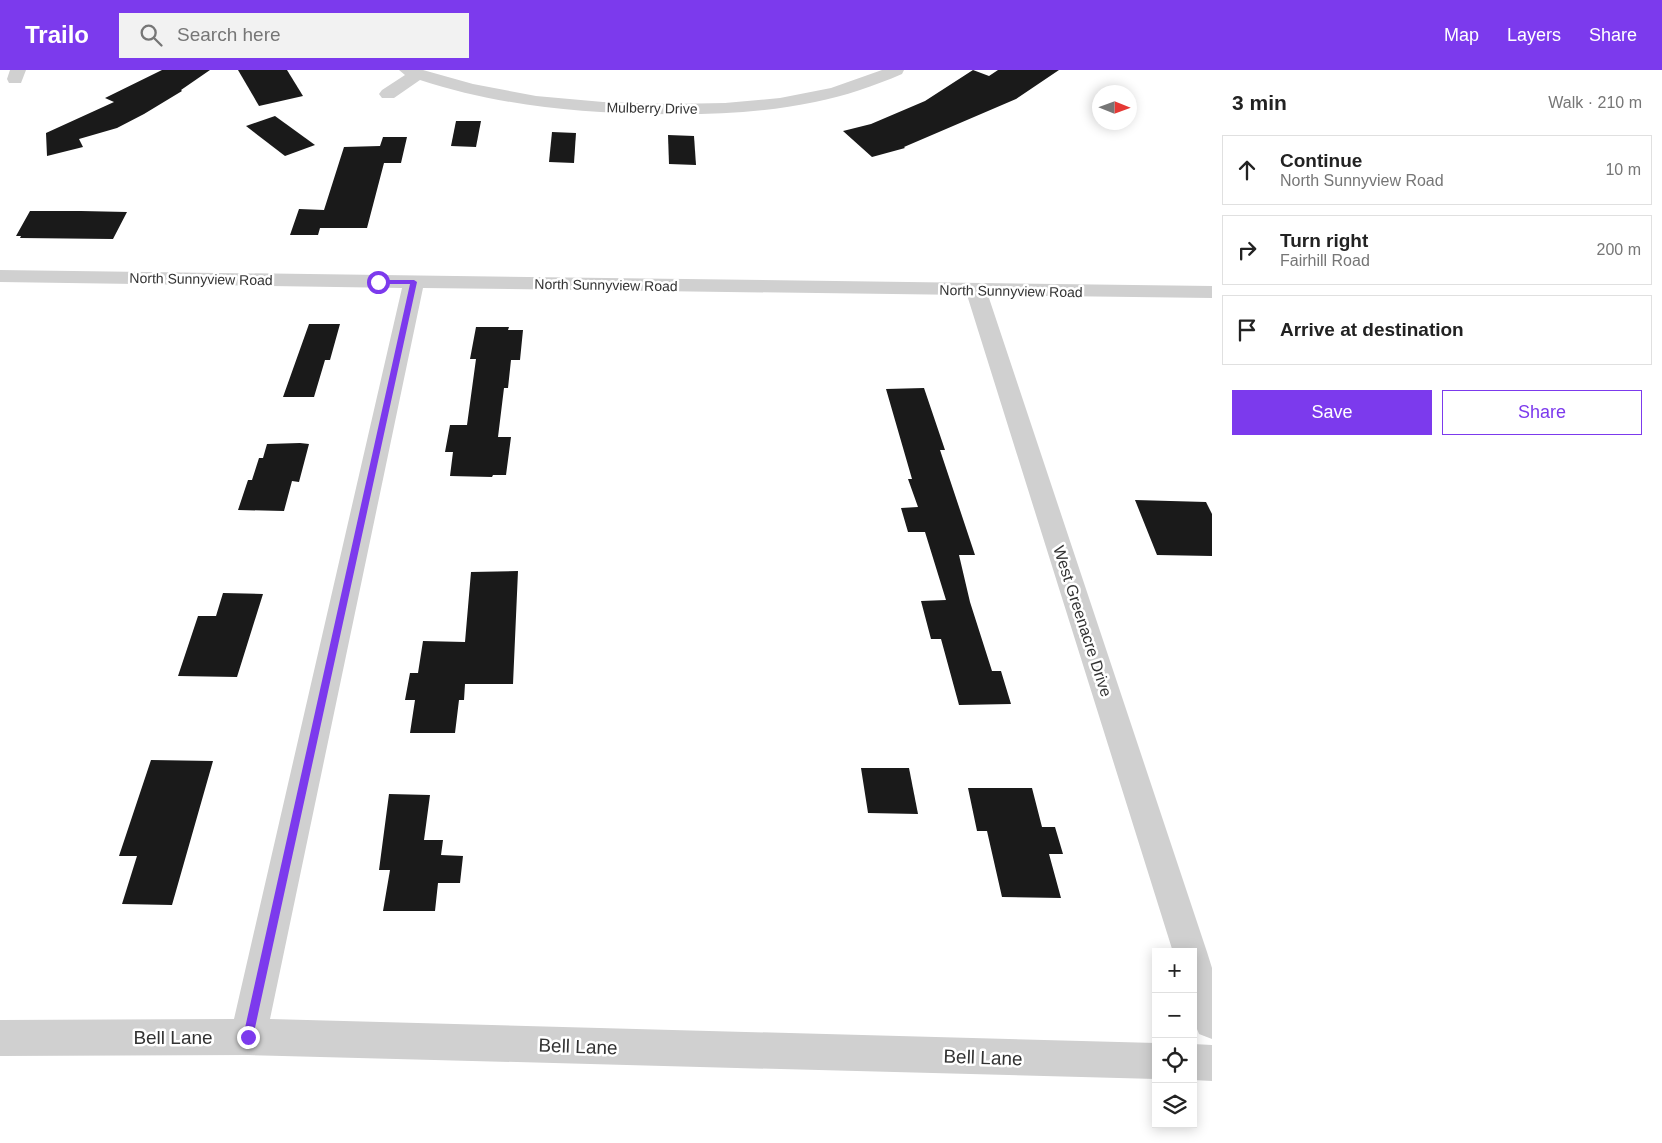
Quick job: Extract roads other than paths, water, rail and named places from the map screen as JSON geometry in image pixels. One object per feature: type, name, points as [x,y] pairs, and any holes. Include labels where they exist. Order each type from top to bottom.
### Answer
[{"type":"street","name":"Mulberry Drive","points":[[413,72],[493,93],[573,107],[693,109],[758,106],[818,96],[868,82],[896,70]]},
{"type":"street","points":[[388,94],[413,72]]},
{"type":"street","name":"North Sunnyview Road","points":[[0,276],[1212,292]]},
{"type":"street","points":[[248,1037],[414,282]]},
{"type":"street","name":"West Greenacre Drive","points":[[976,290],[1189,948]]},
{"type":"street","points":[[1197,975],[1212,1021]]},
{"type":"street","name":"Bell Lane","points":[[0,1038],[248,1037],[1152,1061]]},
{"type":"street","points":[[1197,1062],[1212,1063]]}]
